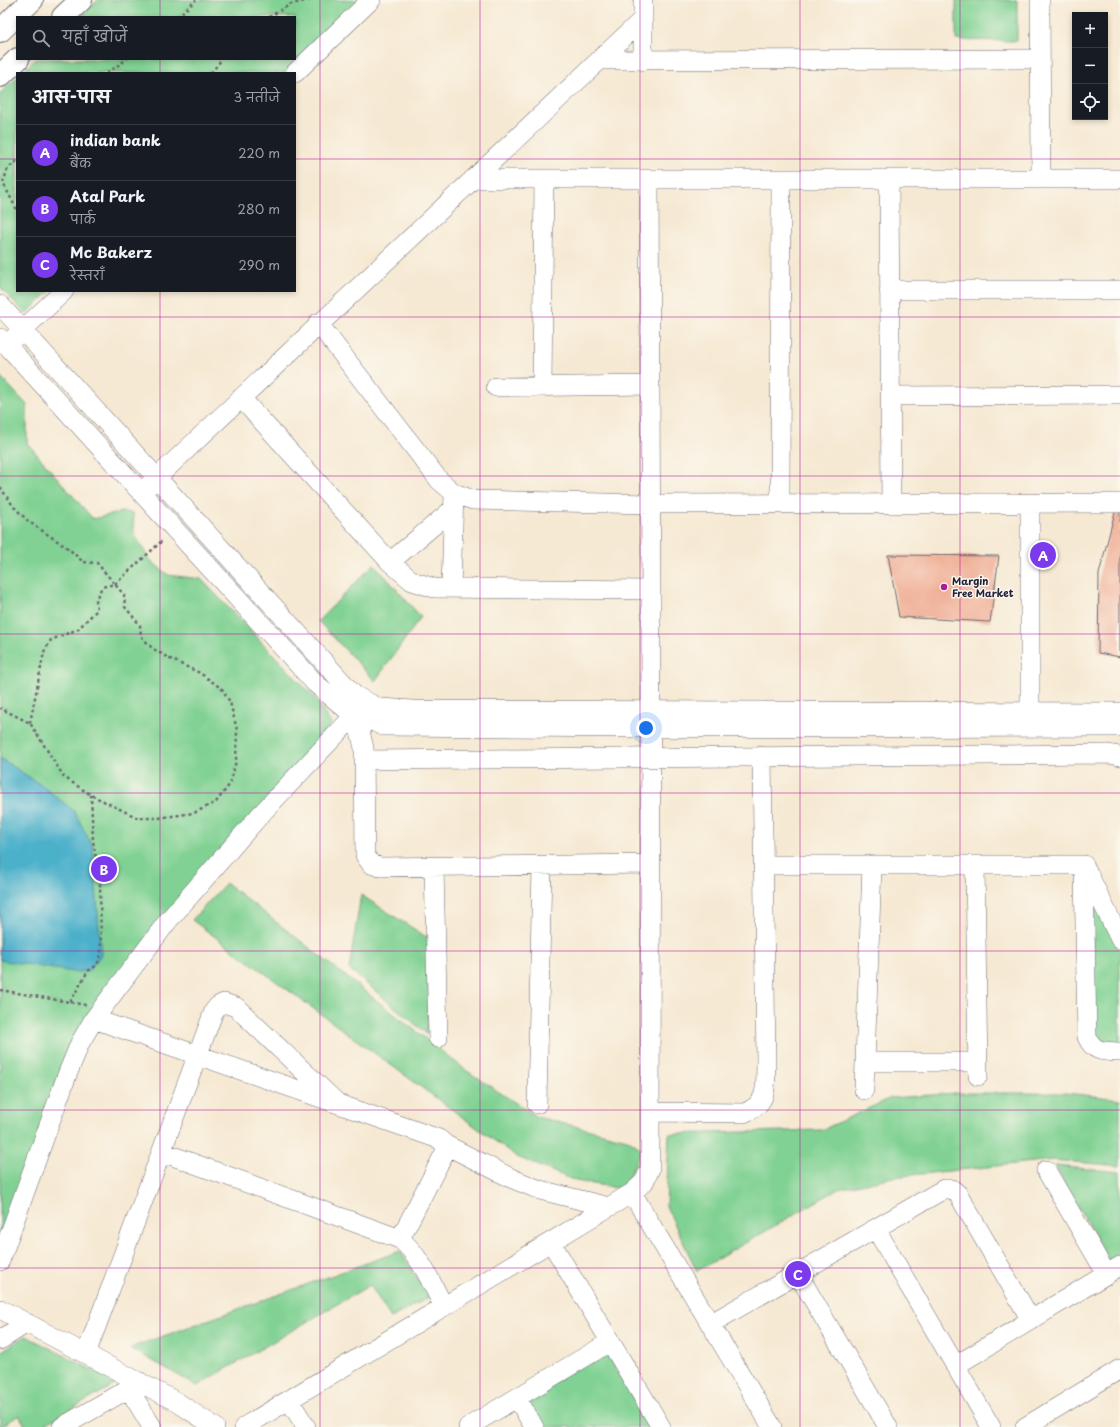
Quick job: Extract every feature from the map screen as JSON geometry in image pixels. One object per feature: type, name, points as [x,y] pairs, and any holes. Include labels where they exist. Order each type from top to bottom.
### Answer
[{"type":"main road","points":[[0,31],[32,0]]},
{"type":"main road","points":[[64,16],[81,0]]},
{"type":"main road","points":[[0,76],[17,60]]},
{"type":"street","points":[[296,72],[371,0]]},
{"type":"street","points":[[643,0],[643,61]]},
{"type":"street","points":[[1040,0],[1041,179]]},
{"type":"street","points":[[141,493],[318,323],[643,19]]},
{"type":"street","points":[[599,60],[1040,59]]},
{"type":"street","points":[[473,179],[1120,179]]},
{"type":"street","points":[[542,387],[544,179]]},
{"type":"street","points":[[244,1427],[632,1193],[644,1182],[650,1169],[651,504],[649,179]]},
{"type":"street","points":[[780,179],[780,504]]},
{"type":"street","points":[[889,179],[891,504]]},
{"type":"street","points":[[889,290],[1120,290]]},
{"type":"street","points":[[63,292],[23,330],[3,341],[315,684],[346,709],[379,708],[650,719],[761,720],[1030,720],[1120,712]]},
{"type":"street","points":[[0,305],[354,695],[362,708],[365,760],[365,855],[371,864],[380,867],[650,864]]},
{"type":"street","points":[[318,323],[439,480],[453,501],[451,588]]},
{"type":"street","points":[[496,387],[650,385]]},
{"type":"street","points":[[890,396],[1120,395]]},
{"type":"street","points":[[241,398],[390,562],[412,581],[434,588],[651,590]]},
{"type":"street","points":[[390,562],[453,501],[473,500],[651,504],[1120,503]]},
{"type":"street","points":[[1030,503],[1030,720]]},
{"type":"street","points":[[0,1261],[80,1043],[99,1013],[167,922],[260,814],[362,708]]},
{"type":"street","points":[[1030,720],[1120,728]]},
{"type":"street","points":[[365,760],[650,756],[1108,754],[1120,756]]},
{"type":"street","points":[[650,1112],[744,1113],[755,1109],[763,1101],[766,1062],[762,756]]},
{"type":"street","points":[[763,865],[1084,864]]},
{"type":"street","points":[[1084,864],[1120,939]]},
{"type":"street","points":[[1084,864],[1087,1038],[1090,1046],[1098,1051],[1120,1052]]},
{"type":"street","points":[[864,1090],[872,865]]},
{"type":"street","points":[[865,1062],[978,1069],[975,865]]},
{"type":"street","points":[[537,1104],[542,866]]},
{"type":"street","points":[[434,867],[438,1038]]},
{"type":"street","points":[[86,1354],[214,1011],[218,1006],[224,1003],[230,1004],[236,1008],[337,1103]]},
{"type":"street","points":[[99,1013],[198,1056],[439,1139],[446,1145],[513,1179],[540,1190],[609,1207]]},
{"type":"street","points":[[400,1239],[445,1152],[446,1145]]},
{"type":"street","points":[[162,1152],[400,1239],[411,1249],[420,1261],[444,1306]]},
{"type":"street","points":[[955,1366],[1113,1270],[1046,1170]]},
{"type":"street","points":[[710,1324],[944,1189],[952,1189],[958,1194],[1031,1320]]},
{"type":"street","points":[[632,1193],[772,1427]]},
{"type":"street","points":[[876,1229],[991,1427]]},
{"type":"street","points":[[551,1242],[661,1427]]},
{"type":"street","points":[[798,1274],[888,1427]]},
{"type":"street","points":[[0,1309],[86,1354],[134,1386],[177,1402],[215,1427]]},
{"type":"street","points":[[0,1340],[27,1323]]},
{"type":"street","points":[[468,1427],[610,1342]]},
{"type":"street","points":[[1025,1427],[1120,1369]]},
{"type":"street","points":[[62,1427],[84,1422],[134,1386]]},
{"type":"street","points":[[134,1386],[152,1427]]},
{"type":"street","points":[[517,1398],[534,1427]]},
{"type":"street","points":[[289,1400],[306,1427]]},
{"type":"path","points":[[178,16],[196,0]]},
{"type":"path","points":[[271,16],[291,4],[310,0]]},
{"type":"path","points":[[108,72],[126,60]]},
{"type":"path","points":[[212,72],[221,60]]},
{"type":"path","points":[[16,162],[8,168],[3,183],[16,208]]},
{"type":"path","points":[[0,487],[14,507],[28,521],[69,549],[83,562],[97,563],[124,595],[125,607],[140,624],[141,636],[152,648],[170,659],[200,673],[222,689],[230,702],[237,730],[236,762],[230,784],[216,802],[194,813],[158,818],[138,818],[91,795],[64,777],[30,723],[0,708]]},
{"type":"path","points":[[30,723],[44,652],[51,640],[78,629],[96,610],[96,599],[102,587],[115,584],[174,529]]},
{"type":"path","points":[[70,1002],[88,971],[97,965],[101,955],[100,881],[93,841],[91,795]]},
{"type":"path","points":[[0,990],[70,1002],[99,1013]]},
{"type":"green space","points":[[98,0],[364,0],[286,72],[22,72],[35,60],[296,60],[296,16],[81,16]]},
{"type":"green space","points":[[956,0],[1017,0],[1017,41],[956,40]]},
{"type":"green space","points":[[16,78],[16,292],[49,292],[26,314],[0,287],[0,93]]},
{"type":"green space","points":[[0,376],[27,405],[27,443],[93,519],[122,512],[133,513],[134,534],[150,560],[168,575],[201,579],[315,698],[331,724],[87,1015],[0,1238]]},
{"type":"green space","points":[[374,564],[421,617],[375,681],[318,621]]},
{"type":"green space","points":[[226,883],[467,1071],[537,1117],[627,1139],[642,1149],[623,1189],[576,1181],[517,1157],[192,920]]},
{"type":"green space","points":[[1090,889],[1120,953],[1120,1045],[1095,1044]]},
{"type":"green space","points":[[361,895],[431,940],[427,1034],[349,969]]},
{"type":"green space","points":[[956,1093],[1066,1093],[1120,1099],[1120,1166],[1052,1160],[893,1177],[838,1189],[697,1271],[666,1206],[669,1134],[822,1130],[891,1098]]},
{"type":"green space","points":[[1055,1166],[1120,1172],[1120,1259],[1111,1264]]},
{"type":"green space","points":[[400,1251],[429,1297],[391,1318],[370,1285],[197,1386],[130,1348]]},
{"type":"green space","points":[[26,1336],[118,1383],[40,1427],[26,1427],[19,1415],[0,1427],[0,1352]]},
{"type":"green space","points":[[606,1351],[650,1427],[542,1427],[525,1399]]},
{"type":"water","points":[[0,758],[41,785],[74,811],[93,847],[101,955],[88,971],[73,972],[0,960]]},
{"type":"building","points":[[1115,512],[1120,512],[1120,657],[1098,653],[1099,574]]},
{"type":"building","name":"Margin Free Market","points":[[888,555],[999,556],[990,622],[899,617]]},
{"type":"place","name":"indian bank","points":[[1043,555]]},
{"type":"place","name":"Margin Free Market","points":[[944,587]]},
{"type":"place","name":"Atal Park","points":[[104,869]]},
{"type":"place","name":"Mc Bakerz","points":[[798,1274]]}]
